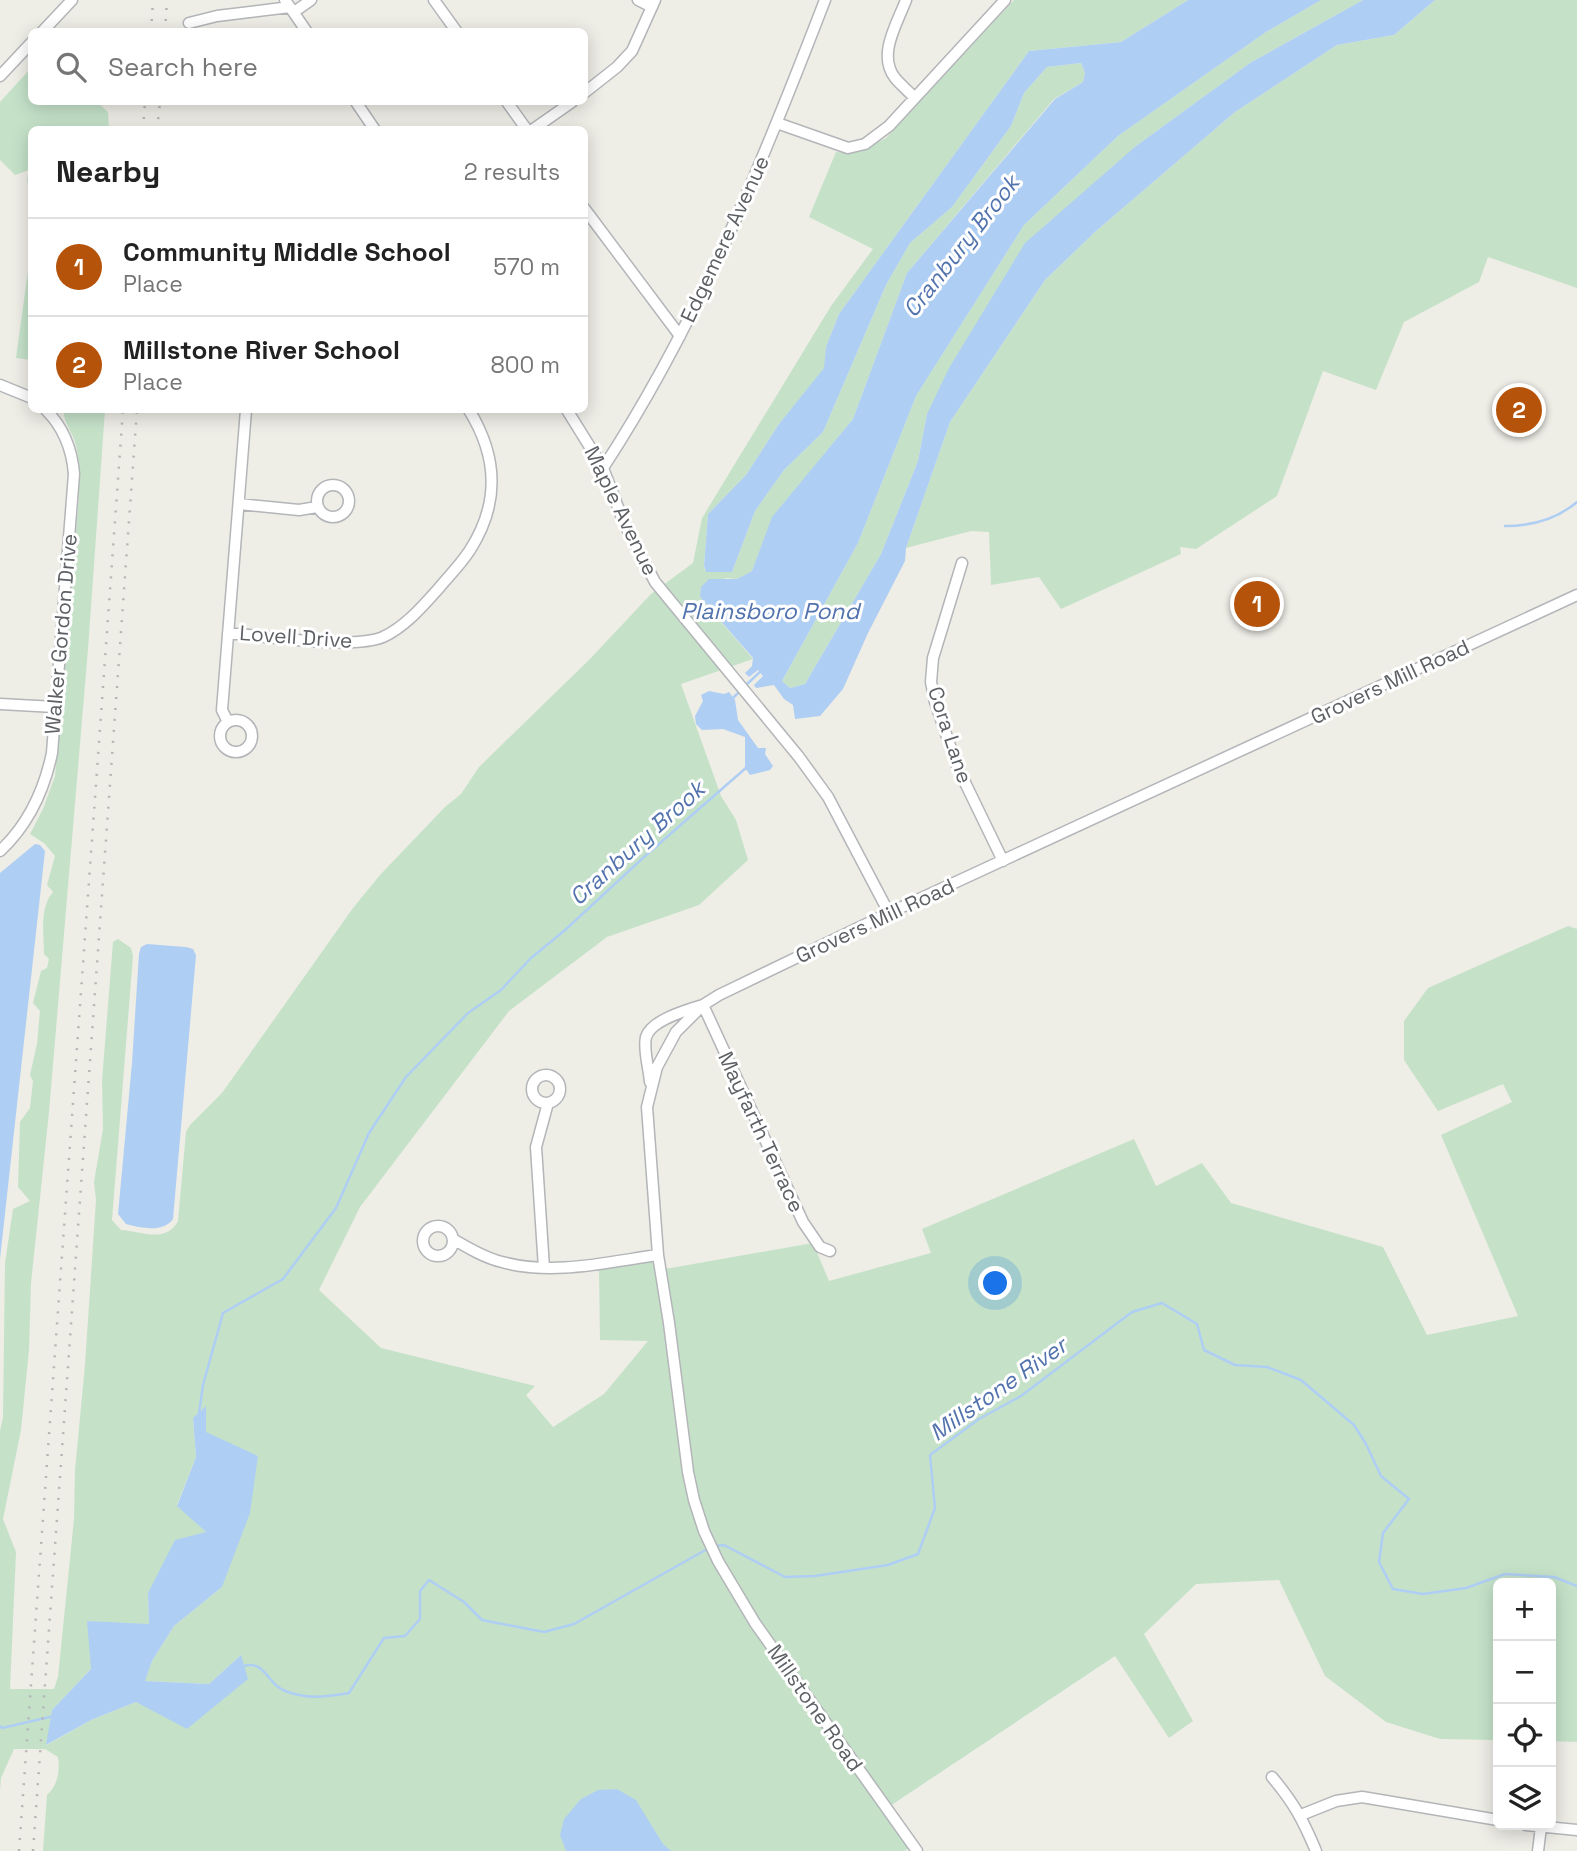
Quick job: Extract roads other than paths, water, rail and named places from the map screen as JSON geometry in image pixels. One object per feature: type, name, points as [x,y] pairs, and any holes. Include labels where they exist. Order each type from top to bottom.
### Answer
[{"type":"street","points":[[45,28],[72,0]]},
{"type":"street","points":[[190,23],[312,0]]},
{"type":"street","points":[[434,0],[454,28]]},
{"type":"street","points":[[588,90],[632,51],[654,4],[638,0]]},
{"type":"street","name":"Edgemere Avenue","points":[[603,468],[635,419],[680,336],[744,202],[825,0]]},
{"type":"street","points":[[906,0],[888,45],[887,56],[888,66],[895,78],[915,98]]},
{"type":"street","points":[[777,123],[848,148],[865,144],[878,136],[915,98],[1005,0]]},
{"type":"street","points":[[290,6],[304,28]]},
{"type":"street","points":[[0,76],[28,46]]},
{"type":"street","points":[[358,105],[372,126]]},
{"type":"street","points":[[509,105],[524,126]]},
{"type":"street","points":[[538,126],[568,105]]},
{"type":"street","points":[[588,213],[680,336]]},
{"type":"street","points":[[0,385],[28,396]]},
{"type":"street","name":"Walker Gordon Drive","points":[[0,851],[29,817],[45,782],[52,752],[74,474],[67,440],[49,413]]},
{"type":"street","points":[[228,722],[222,710],[246,413]]},
{"type":"street","name":"Lovell Drive","points":[[228,633],[357,643],[382,637],[423,606],[469,552],[485,523],[491,501],[489,453],[480,427],[471,413]]},
{"type":"street","name":"Maple Avenue","points":[[569,413],[603,468],[624,523],[650,575],[684,620],[799,757],[828,797],[889,913]]},
{"type":"street","points":[[239,504],[299,510],[317,507]]},
{"type":"street","name":"Cora Lane","points":[[962,563],[933,659],[932,682],[935,702],[957,766],[1003,861]]},
{"type":"street","name":"Grovers Mill Road","points":[[718,1561],[704,1531],[688,1472],[658,1255],[647,1124],[651,1086],[664,1050],[677,1032],[703,1005],[719,995],[889,913],[1577,595]]},
{"type":"street","points":[[0,704],[55,707]]},
{"type":"street","points":[[651,1086],[645,1040],[651,1027],[676,1014],[703,1005]]},
{"type":"street","name":"Mayfarth Terrace","points":[[703,1005],[803,1222],[820,1247],[830,1251]]},
{"type":"street","points":[[544,1268],[536,1157],[548,1103]]},
{"type":"street","points":[[453,1240],[499,1262],[522,1267],[564,1269],[658,1255]]},
{"type":"street","name":"Millstone Road","points":[[718,1561],[765,1638],[914,1850]]},
{"type":"street","points":[[1272,1777],[1293,1801],[1316,1851]]},
{"type":"street","points":[[1301,1815],[1336,1801],[1362,1797],[1493,1819]]},
{"type":"street","points":[[1556,1828],[1577,1830]]},
{"type":"street","points":[[1538,1851],[1541,1830]]},
{"type":"water","name":"Plainsboro Pond","points":[[1188,0],[1321,0],[1266,32],[1118,136],[1024,225],[916,396],[858,543],[782,681],[790,688],[805,684],[881,554],[918,461],[927,414],[949,368],[1025,243],[1136,146],[1250,63],[1363,0],[1435,0],[1394,35],[1337,45],[1235,112],[1096,231],[1045,280],[950,422],[906,548],[905,561],[843,689],[820,716],[795,719],[793,705],[784,699],[774,685],[756,688],[754,685],[763,676],[758,670],[749,677],[745,673],[752,666],[753,658],[700,597],[701,587],[709,579],[737,579],[752,571],[772,517],[853,419],[907,273],[1055,99],[1083,82],[1085,73],[1081,63],[1047,67],[1024,93],[1011,126],[952,207],[910,243],[886,285],[823,432],[784,470],[755,511],[732,572],[706,572],[704,566],[708,514],[746,475],[779,424],[824,368],[826,347],[839,314],[1029,51],[1121,42]]},
{"type":"water","name":"Cranbury Brook","points":[[709,691],[724,694],[729,692],[735,700],[738,720],[758,748],[766,748],[765,754],[773,766],[770,770],[750,775],[745,768],[745,737],[723,729],[702,730],[696,724],[695,716],[703,701],[701,695]]},
{"type":"water","points":[[35,844],[45,851],[0,1259],[0,873]]},
{"type":"water","points":[[147,944],[186,947],[193,949],[196,955],[173,1219],[158,1228],[126,1224],[118,1214],[139,954],[141,947]]},
{"type":"water","points":[[206,1406],[206,1432],[258,1456],[250,1513],[222,1587],[174,1626],[152,1661],[145,1681],[209,1684],[241,1655],[248,1679],[187,1729],[136,1702],[91,1720],[46,1745],[52,1710],[91,1669],[87,1621],[149,1624],[148,1593],[175,1540],[206,1532],[177,1506],[196,1457],[193,1418]]},
{"type":"water","points":[[617,1789],[636,1800],[663,1844],[671,1851],[566,1851],[560,1835],[564,1819],[581,1799],[598,1790]]},
{"type":"waterway","points":[[1505,526],[1543,520],[1561,513],[1577,502]]},
{"type":"waterway","name":"Cranbury Brook","points":[[746,685],[761,671]]},
{"type":"waterway","name":"Cranbury Brook","points":[[731,700],[741,690]]},
{"type":"waterway","name":"Cranbury Brook","points":[[199,1413],[203,1385],[223,1313],[283,1279],[336,1208],[369,1133],[406,1077],[468,1013],[501,990],[531,958],[747,767]]},
{"type":"waterway","name":"Millstone River","points":[[715,1546],[724,1545],[785,1577],[815,1576],[888,1565],[918,1554],[935,1508],[930,1455],[979,1419],[1021,1396],[1132,1312],[1162,1303],[1197,1324],[1204,1350],[1235,1365],[1267,1367],[1301,1380],[1354,1425],[1381,1476],[1409,1499],[1383,1533],[1379,1562],[1393,1589],[1423,1594],[1466,1588],[1505,1574],[1554,1577],[1577,1586]]},
{"type":"waterway","name":"Millstone River","points":[[244,1666],[257,1666],[278,1687],[291,1693],[316,1697],[349,1693],[384,1638],[405,1636],[420,1619],[420,1591],[429,1580],[464,1602],[482,1620],[544,1632],[574,1624],[709,1548]]},
{"type":"waterway","name":"Millstone River","points":[[0,1726],[2,1728],[54,1716]]},
{"type":"railway","points":[[151,28],[153,0]]},
{"type":"railway","points":[[165,28],[167,0]]},
{"type":"railway","points":[[143,126],[145,105]]},
{"type":"railway","points":[[157,126],[160,105]]},
{"type":"railway","points":[[19,1851],[123,413]]},
{"type":"railway","points":[[33,1851],[137,413]]},
{"type":"place","name":"Millstone River School","points":[[1519,410]]},
{"type":"place","name":"Community Middle School","points":[[1257,604]]}]
